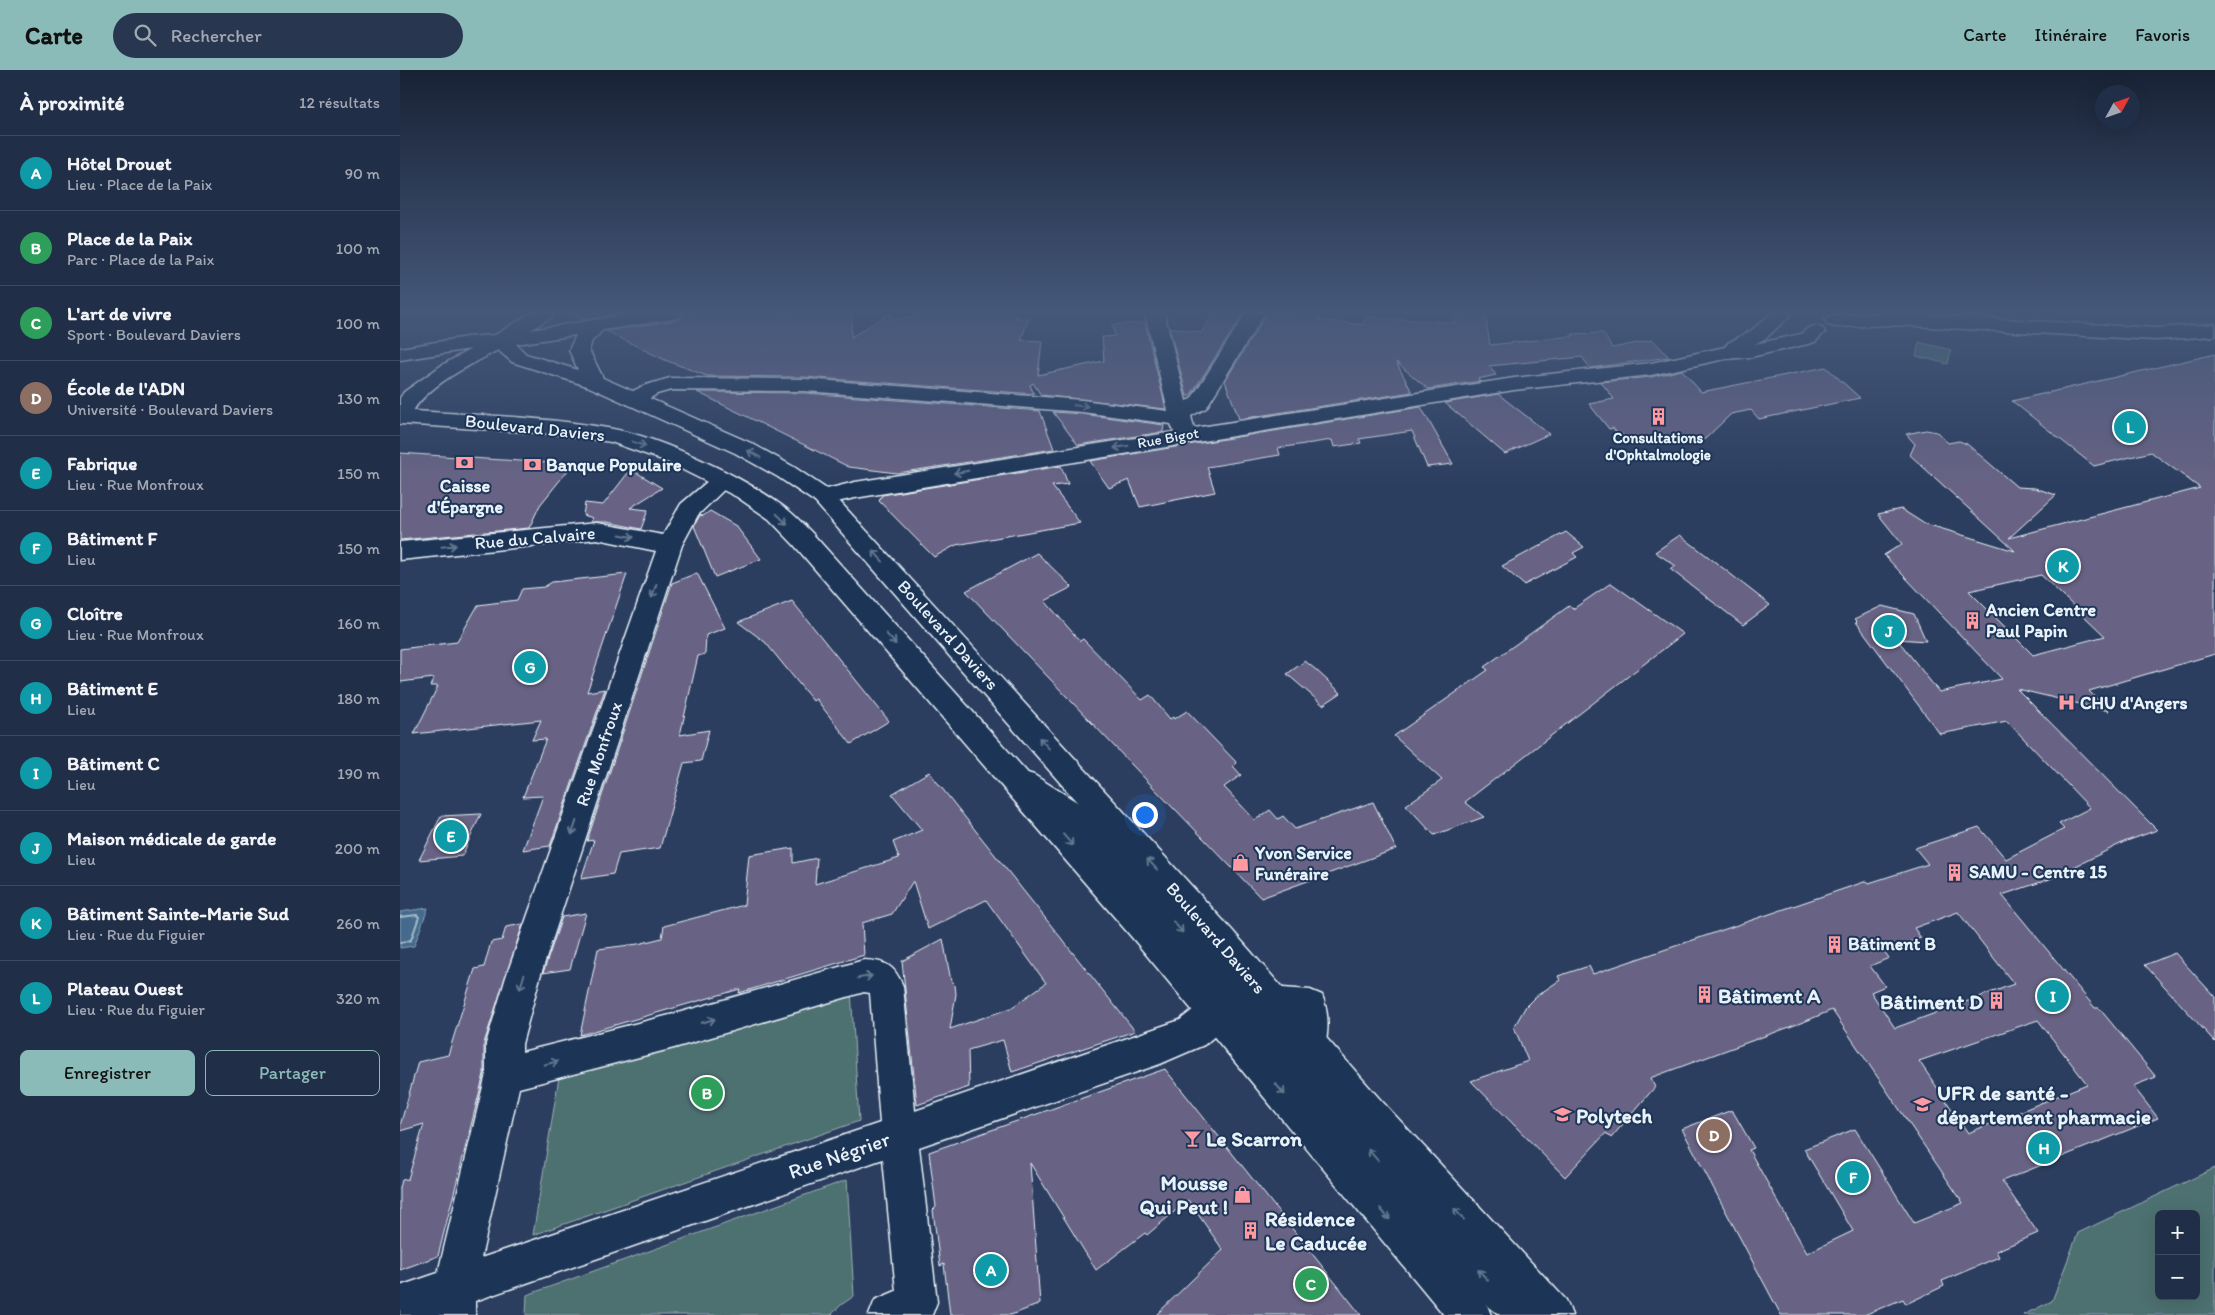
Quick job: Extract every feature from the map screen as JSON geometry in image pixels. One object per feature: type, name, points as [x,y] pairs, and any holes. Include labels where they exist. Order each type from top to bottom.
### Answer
[{"type":"street","points":[[400,416],[429,400],[471,371]]},
{"type":"street","name":"Boulevard Daviers","points":[[560,371],[594,382],[743,448],[786,472],[823,497],[1320,1093],[1410,1198],[1491,1284],[1535,1315]]},
{"type":"street","points":[[589,371],[594,382]]},
{"type":"street","points":[[1169,371],[1182,422]]},
{"type":"street","points":[[1182,422],[1199,403],[1219,371]]},
{"type":"street","name":"Rue Bigot","points":[[823,497],[1182,422],[1632,371]]},
{"type":"street","points":[[634,399],[650,390],[670,384],[805,385],[1082,406],[1167,418],[1182,422]]},
{"type":"street","name":"Boulevard Daviers","points":[[400,416],[549,427],[614,436],[674,456],[723,480],[777,513],[803,539],[1014,777],[1085,823],[1246,1002],[1470,1315]]},
{"type":"street","name":"Rue Monfroux","points":[[455,1300],[504,1059],[523,977],[670,545],[689,510],[723,480]]},
{"type":"street","name":"Rue du Calvaire","points":[[400,551],[597,530],[670,545]]},
{"type":"street","points":[[504,1059],[674,1031],[872,976],[878,977],[886,986],[899,1134],[917,1302],[890,1315]]},
{"type":"street","name":"Boulevard Daviers","points":[[1246,1002],[1309,1045],[1551,1315]]},
{"type":"street","points":[[1246,1002],[1310,1006],[1309,1045]]},
{"type":"street","name":"Rue Négrier","points":[[400,1306],[455,1300],[899,1134],[1160,1046],[1192,1033],[1246,1002]]},
{"type":"green space","points":[[851,990],[859,1121],[533,1235],[561,1065]]},
{"type":"green space","points":[[2215,1168],[2215,1315],[2023,1315],[2052,1301],[2078,1233]]},
{"type":"green space","points":[[847,1180],[854,1296],[831,1315],[526,1315],[527,1295]]},
{"type":"water","points":[[428,908],[414,946],[400,948],[400,912]]},
{"type":"building","points":[[694,371],[1038,371],[1038,375],[1056,371],[1157,371],[1166,409],[1041,395],[1033,383],[1030,385],[1034,394],[805,377],[707,376]]},
{"type":"building","points":[[1181,371],[1206,371],[1190,396],[1187,396]]},
{"type":"building","points":[[1231,371],[1401,371],[1412,392],[1239,419],[1225,381]]},
{"type":"building","points":[[1407,371],[1493,371],[1496,375],[1478,379],[1481,381],[1428,389]]},
{"type":"building","points":[[1677,371],[1683,371],[1701,392],[1806,371],[1830,371],[1860,398],[1759,419],[1751,410],[1731,414],[1705,439],[1674,445],[1670,439],[1640,445],[1629,443],[1622,434],[1618,435],[1613,428],[1609,429],[1589,404],[1614,399],[1601,382],[1651,377]]},
{"type":"building","points":[[2141,371],[2215,371],[2215,654],[2089,691],[2109,711],[2017,689],[2157,830],[2124,842],[2050,879],[2002,895],[2095,1008],[2099,1008],[2156,1077],[2133,1086],[2158,1118],[2002,1181],[2038,1233],[1996,1251],[1999,1257],[1942,1281],[1944,1286],[1906,1304],[1903,1299],[1864,1315],[1781,1315],[1682,1129],[1732,1110],[1754,1148],[1749,1150],[1807,1253],[1853,1231],[1804,1149],[1855,1129],[1914,1223],[1963,1203],[1832,1010],[1650,1078],[1655,1087],[1611,1138],[1606,1133],[1565,1177],[1471,1081],[1528,1061],[1514,1027],[1526,1006],[1535,997],[1560,980],[1558,976],[1589,966],[1593,974],[1867,881],[1869,883],[1928,864],[1915,848],[1979,827],[2006,859],[2064,829],[2059,824],[2090,808],[2007,721],[1940,734],[1855,619],[1882,606],[1914,614],[1926,641],[1897,639],[1939,692],[2002,679],[1884,555],[1902,544],[1878,514],[1901,509],[1923,523],[2015,551],[1910,455],[1915,444],[1906,434],[1926,430],[1937,432],[1948,443],[1959,441],[1967,444],[2017,487],[2035,488],[2056,495],[2009,538],[2200,488],[2151,452],[2094,466],[2012,401]],"holes":[[[2041,575],[2105,636],[2033,655],[1969,591]],[[1958,912],[2014,984],[1895,1028],[1871,992],[1885,986],[1870,966],[1889,958],[1884,951],[1921,938],[1914,928]],[[2038,1020],[2087,1084],[1968,1133],[1919,1061]]]},
{"type":"building","points":[[697,392],[805,393],[1040,411],[1054,449],[897,473],[849,467]]},
{"type":"building","points":[[1498,394],[1549,434],[1505,454],[1445,403]]},
{"type":"building","points":[[1421,407],[1453,464],[1427,467],[1412,431],[1359,439],[1361,443],[1334,447],[1332,440],[1278,448],[1280,455],[1207,467],[1215,492],[1140,507],[1129,480],[1109,488],[1090,461]]},
{"type":"building","points":[[1053,412],[1164,425],[1163,432],[1078,445]]},
{"type":"building","points":[[400,453],[573,464],[540,505],[529,528],[400,540]]},
{"type":"building","points":[[1061,466],[1068,484],[1052,486],[1080,523],[956,545],[934,557],[879,501],[882,495]]},
{"type":"building","points":[[631,469],[662,488],[630,508],[648,510],[641,529],[607,522],[590,522],[593,518],[583,515],[585,503],[603,505]]},
{"type":"building","points":[[710,511],[736,526],[761,559],[715,577],[694,526],[700,515],[703,516]]},
{"type":"building","points":[[1566,532],[1584,547],[1573,553],[1577,557],[1524,585],[1502,566]]},
{"type":"building","points":[[1680,535],[1770,605],[1743,625],[1670,569],[1676,566],[1655,552]]},
{"type":"building","points":[[1037,553],[1072,587],[1045,601],[1080,641],[1083,639],[1142,700],[1150,695],[1170,719],[1173,717],[1174,719],[1187,711],[1237,763],[1233,766],[1241,775],[1224,787],[1255,820],[1270,810],[1278,819],[1283,816],[1295,829],[1373,802],[1396,849],[1261,898],[966,591]]},
{"type":"building","points":[[697,573],[725,628],[706,635],[705,654],[698,656],[680,735],[709,730],[701,761],[684,763],[660,848],[619,854],[613,874],[581,879],[594,840],[587,841],[672,583]]},
{"type":"building","points":[[627,574],[587,692],[605,689],[550,846],[523,850],[543,796],[523,797],[546,739],[532,740],[541,720],[414,734],[438,686],[430,686],[434,678],[400,682],[400,649],[457,642],[478,605],[517,600],[522,589],[544,587],[552,582]]},
{"type":"building","points":[[1611,583],[1683,634],[1465,802],[1484,817],[1434,835],[1406,805],[1442,780],[1394,736],[1488,670],[1484,667],[1569,606],[1573,609]]},
{"type":"building","points":[[792,601],[889,721],[851,744],[816,699],[813,701],[765,642],[738,622]]},
{"type":"building","points":[[1305,661],[1341,693],[1323,705],[1287,674]]},
{"type":"building","points":[[929,772],[1135,1031],[1012,1072],[1003,1040],[968,1050],[969,1087],[917,1105],[902,961],[943,939],[951,981],[955,985],[956,994],[950,1029],[1011,1008],[1046,983],[986,900],[928,929],[913,881],[892,914],[862,923],[864,955],[739,993],[740,989],[580,1035],[598,949],[638,944],[662,938],[664,926],[744,905],[749,855],[793,848],[793,863],[817,858],[815,884],[899,858],[893,842],[922,830],[892,794]]},
{"type":"building","points":[[481,814],[462,856],[419,860],[441,816]]},
{"type":"building","points":[[586,913],[570,969],[543,973],[562,917]]},
{"type":"building","points":[[523,924],[484,1043],[484,1074],[438,1256],[400,1270],[400,1188],[402,1180],[408,1179],[424,1124],[400,1131],[400,1126],[418,1062],[448,1055],[475,969],[484,967],[491,942],[502,940],[506,927]]},
{"type":"building","points":[[2175,953],[2215,997],[2215,1042],[2145,965]]},
{"type":"building","points":[[1165,1069],[1361,1315],[1156,1315],[1223,1250],[1188,1200],[1147,1235],[1145,1233],[1096,1270],[1030,1163],[1040,1304],[1011,1315],[950,1315],[944,1264],[940,1266],[933,1210],[936,1207],[929,1152]]},
{"type":"place","name":"Consultations d'Ophtalmologie","points":[[1658,417]]},
{"type":"place","name":"Plateau Ouest","points":[[2130,427]]},
{"type":"place","name":"Caisse d'Épargne","points":[[465,463]]},
{"type":"place","name":"Banque Populaire","points":[[532,465]]},
{"type":"place","name":"Bâtiment Sainte-Marie Sud","points":[[2063,566]]},
{"type":"place","name":"Ancien Centre Paul Papin","points":[[1972,620]]},
{"type":"place","name":"Maison médicale de garde","points":[[1889,631]]},
{"type":"place","name":"Cloître","points":[[530,667]]},
{"type":"place","name":"CHU d'Angers","points":[[2066,703]]},
{"type":"place","name":"Fabrique","points":[[451,836]]},
{"type":"place","name":"Yvon Service Funéraire","points":[[1241,863]]},
{"type":"place","name":"SAMU - Centre 15","points":[[1955,872]]},
{"type":"place","name":"Bâtiment B","points":[[1834,944]]},
{"type":"place","name":"Bâtiment A","points":[[1704,995]]},
{"type":"place","name":"Bâtiment C","points":[[2053,996]]},
{"type":"place","name":"Bâtiment D","points":[[1997,1001]]},
{"type":"place","name":"Place de la Paix","points":[[707,1093]]},
{"type":"place","name":"UFR de santé - département pharmacie","points":[[1923,1104]]},
{"type":"place","name":"Polytech","points":[[1562,1115]]},
{"type":"place","name":"École de l'ADN","points":[[1714,1135]]},
{"type":"place","name":"Le Scarron","points":[[1192,1138]]},
{"type":"place","name":"Bâtiment E","points":[[2044,1148]]},
{"type":"place","name":"Bâtiment F","points":[[1853,1177]]},
{"type":"place","name":"Mousse Qui Peut !","points":[[1242,1194]]},
{"type":"place","name":"Résidence Le Caducée","points":[[1251,1230]]},
{"type":"place","name":"Hôtel Drouet","points":[[991,1270]]},
{"type":"place","name":"L'art de vivre","points":[[1311,1284]]}]
